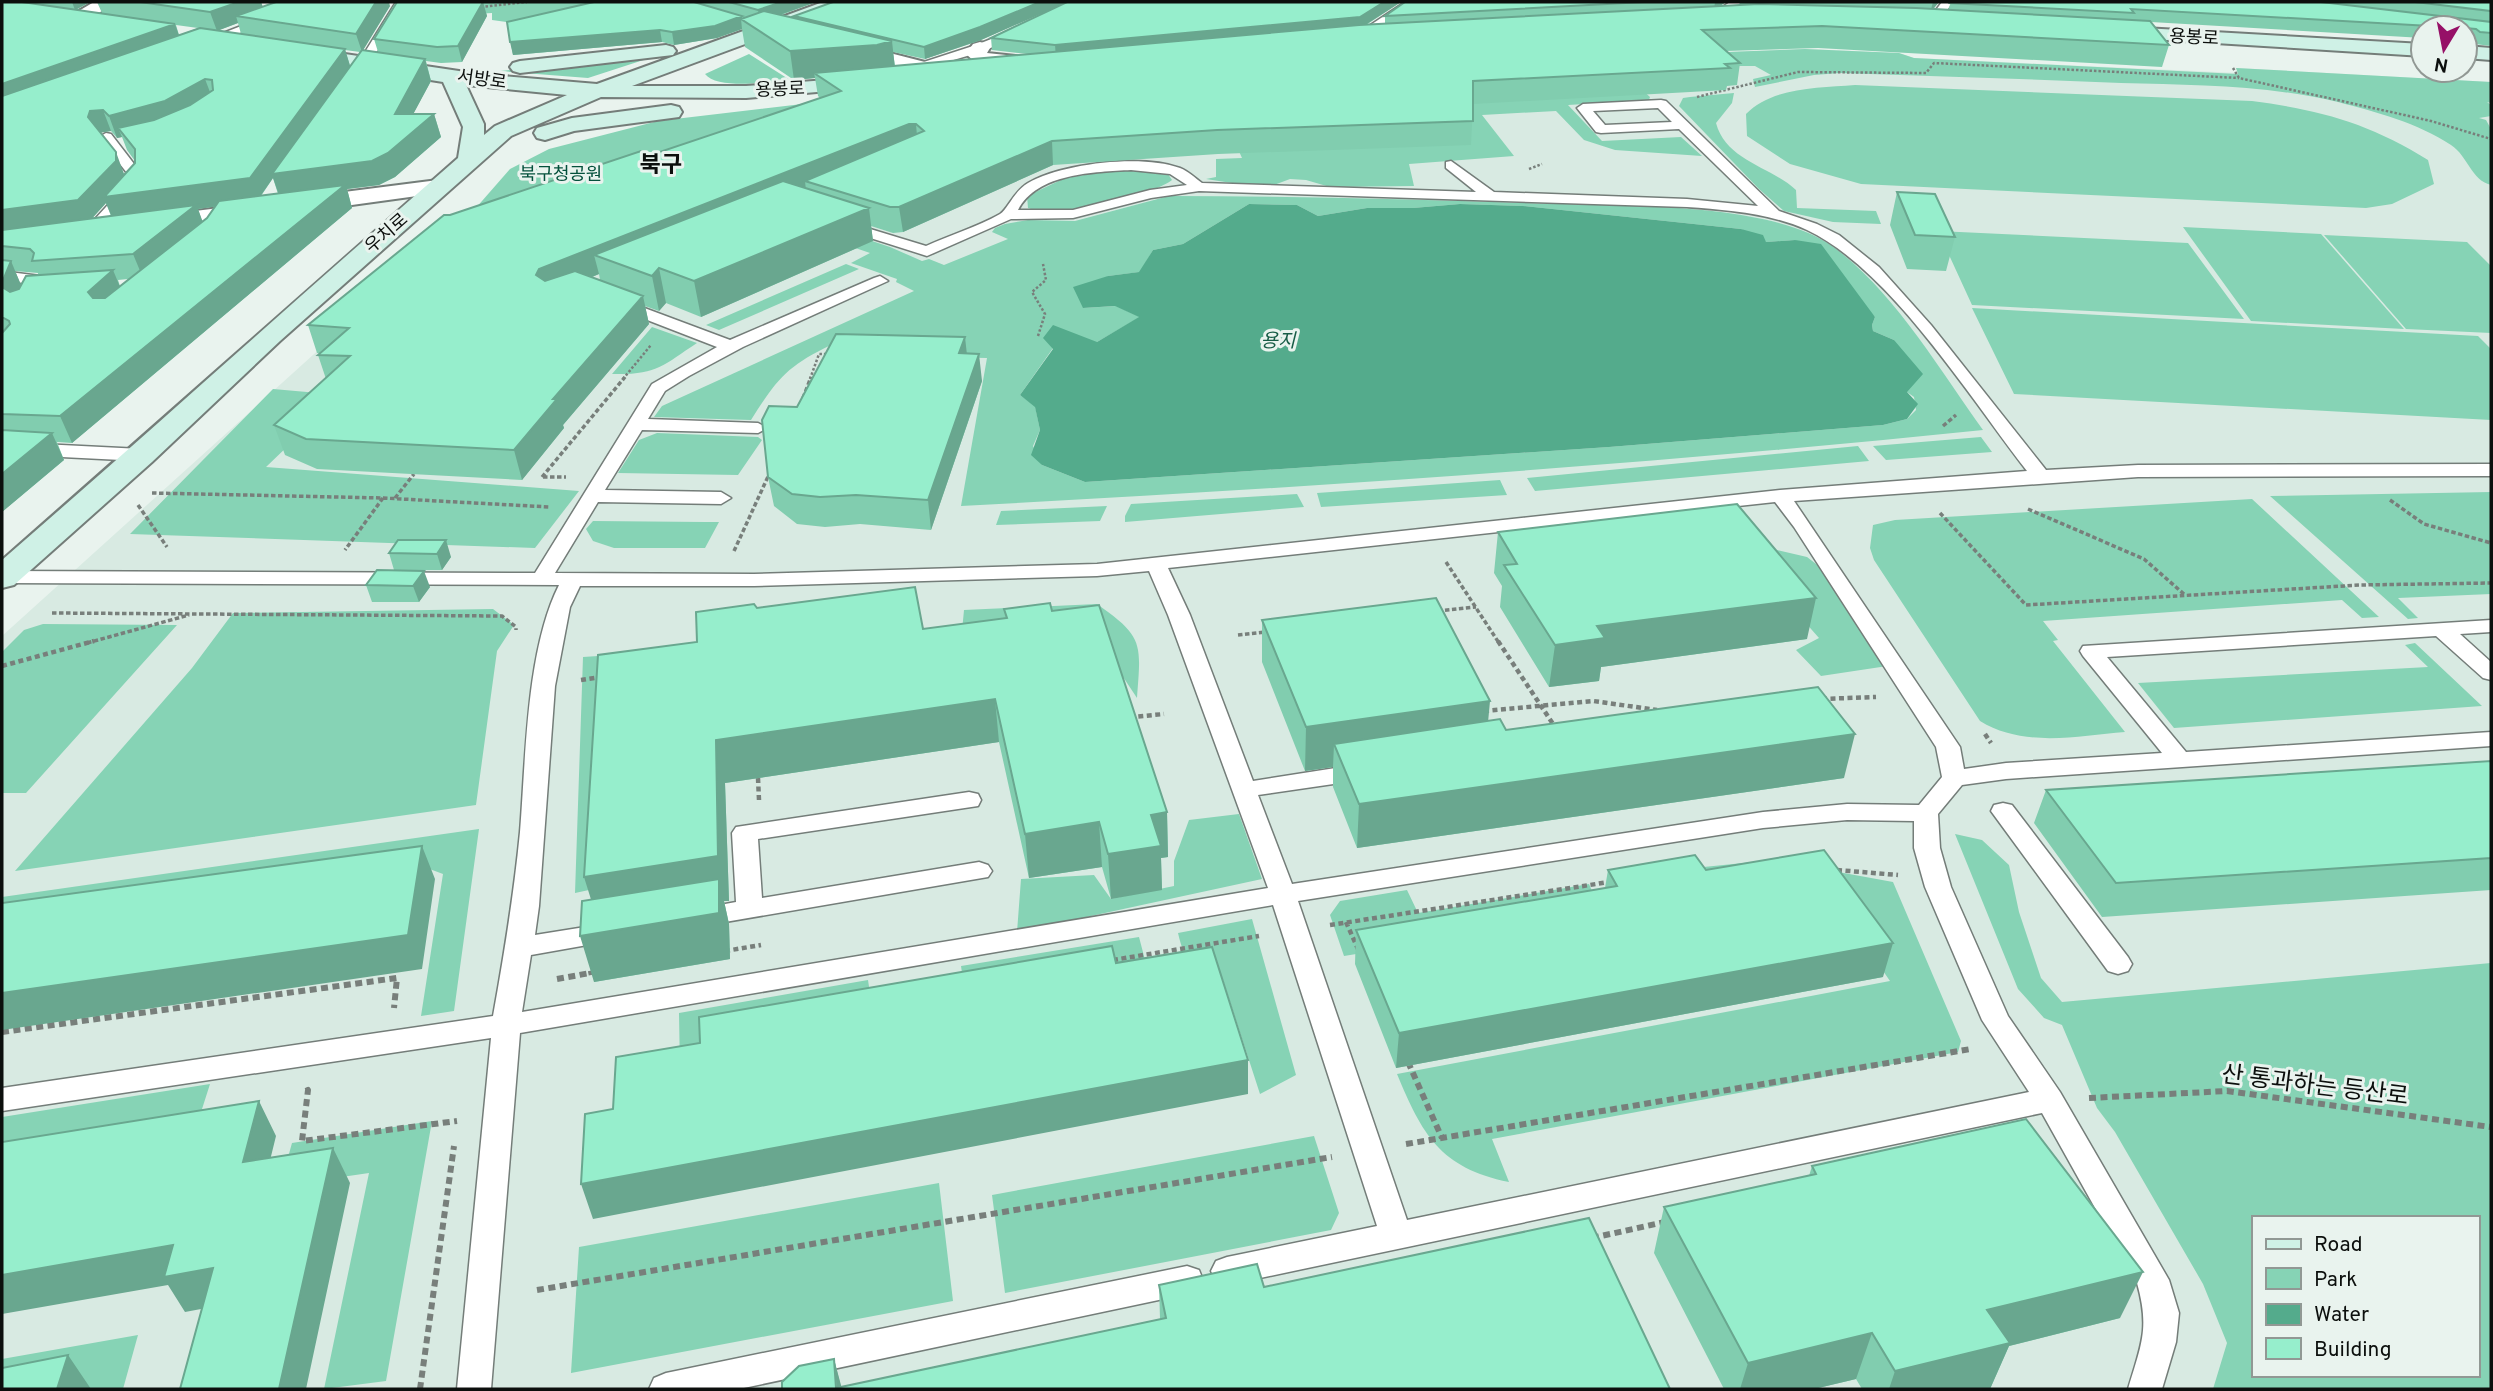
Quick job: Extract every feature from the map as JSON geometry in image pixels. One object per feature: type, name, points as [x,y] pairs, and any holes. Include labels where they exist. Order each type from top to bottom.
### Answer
[{"type":"main road","name":"우치로","points":[[2,577],[141,455],[270,335],[503,131],[600,91],[840,2]]},
{"type":"main road","points":[[50,15],[113,25]]},
{"type":"main road","points":[[1706,18],[1755,16]]},
{"type":"main road","points":[[1912,21],[1960,24]]},
{"type":"main road","name":"용봉로","points":[[2095,32],[2409,49]]},
{"type":"main road","points":[[1334,40],[1398,35]]},
{"type":"main road","points":[[190,42],[211,40],[250,46]]},
{"type":"main road","points":[[445,74],[732,43]]},
{"type":"main road","name":"서방로","points":[[276,50],[530,86],[600,91]]},
{"type":"main road","name":"용봉로","points":[[600,91],[740,90],[1051,65]]},
{"type":"main road","points":[[445,74],[453,79],[464,107],[472,117],[474,127],[468,150],[470,161],[572,125],[870,81]]},
{"type":"street","points":[[75,19],[108,2]]},
{"type":"street","points":[[769,30],[918,66]]},
{"type":"street","points":[[980,48],[976,54],[982,58],[1051,65]]},
{"type":"street","points":[[77,235],[213,226],[266,203],[438,187]]},
{"type":"lane","points":[[211,40],[276,16],[294,2]]},
{"type":"lane","points":[[345,92],[401,2]]},
{"type":"lane","points":[[1358,37],[1412,2]]},
{"type":"lane","points":[[1706,18],[1737,2]]},
{"type":"lane","points":[[1933,22],[1947,2]]},
{"type":"lane","points":[[744,22],[769,30]]},
{"type":"lane","points":[[870,81],[980,48],[1025,28]]},
{"type":"lane","points":[[1682,125],[1601,129],[1583,108],[1661,104],[1682,125],[1762,205],[1776,215]]},
{"type":"lane","points":[[77,235],[134,185],[134,173],[114,142]]},
{"type":"lane","points":[[1009,215],[1011,204],[1028,189],[1059,175],[1102,167],[1144,165],[1175,171],[1199,187]]},
{"type":"lane","points":[[1451,165],[1489,195]]},
{"type":"lane","points":[[827,219],[927,251],[1009,215],[1073,214],[1150,194],[1199,187],[1294,185],[1708,204],[1776,215],[1814,228],[1863,261],[1920,323],[2041,476]]},
{"type":"lane","points":[[2,275],[34,279],[37,292],[22,310]]},
{"type":"lane","points":[[541,578],[658,388],[675,376],[732,347],[880,281]]},
{"type":"lane","points":[[606,299],[732,347]]},
{"type":"lane","points":[[637,424],[758,428]]},
{"type":"lane","points":[[2,448],[141,455]]},
{"type":"lane","points":[[2,577],[792,579],[1097,570],[1780,496],[2041,476],[2152,471],[2491,470]]},
{"type":"lane","points":[[593,496],[721,498]]},
{"type":"lane","points":[[1780,496],[1802,524],[1948,747],[1954,778]]},
{"type":"lane","points":[[1156,564],[1179,615],[1283,894],[1396,1235]]},
{"type":"lane","points":[[474,1389],[506,1025],[526,906],[544,686],[559,607],[573,579]]},
{"type":"lane","points":[[2179,758],[2091,651],[2491,626]]},
{"type":"lane","points":[[2441,629],[2491,673]]},
{"type":"lane","points":[[2145,1389],[2159,1342],[2162,1312],[2153,1280],[2050,1100],[1996,1020],[1970,967],[1938,887],[1927,848],[1926,813],[1954,778],[2027,768],[2491,739]]},
{"type":"lane","points":[[1243,790],[1318,774],[1388,768]]},
{"type":"lane","points":[[749,909],[745,832],[969,800]]},
{"type":"lane","points":[[2003,811],[2118,964]]},
{"type":"lane","points":[[2,1100],[506,1025],[1283,894],[1763,820],[1847,813],[1926,813]]},
{"type":"lane","points":[[668,922],[979,871]]},
{"type":"lane","points":[[519,947],[629,929]]},
{"type":"lane","points":[[666,1389],[2050,1100]]},
{"type":"path","points":[[481,7],[527,2]]},
{"type":"path","points":[[2228,59],[2238,78]]},
{"type":"path","points":[[1694,98],[1798,72],[1926,73],[1934,63],[2238,78],[2419,118],[2491,139]]},
{"type":"path","points":[[1038,336],[1045,314],[1032,292],[1046,280],[1043,264]]},
{"type":"path","points":[[800,404],[819,354],[832,354]]},
{"type":"path","points":[[572,477],[542,477],[588,418]]},
{"type":"path","points":[[732,555],[772,467]]},
{"type":"path","points":[[394,499],[414,474]]},
{"type":"path","points":[[131,513],[160,484]]},
{"type":"path","points":[[150,493],[383,498],[551,508]]},
{"type":"path","points":[[2382,495],[2424,524],[2491,543]]},
{"type":"path","points":[[344,551],[383,498]]},
{"type":"path","points":[[2016,504],[2144,559],[2186,596]]},
{"type":"path","points":[[138,506],[167,547]]},
{"type":"path","points":[[1937,510],[2026,605],[2360,585],[2491,583]]},
{"type":"path","points":[[1444,558],[1556,729]]},
{"type":"path","points":[[1436,611],[1476,607]]},
{"type":"path","points":[[52,613],[502,616]]},
{"type":"path","points":[[2,666],[196,613]]},
{"type":"path","points":[[1238,635],[1278,630]]},
{"type":"path","points":[[581,680],[606,677]]},
{"type":"path","points":[[1813,700],[1877,697]]},
{"type":"path","points":[[1481,712],[1593,701],[1660,710]]},
{"type":"path","points":[[1137,729],[1133,717],[1164,714]]},
{"type":"path","points":[[1833,870],[1902,876]]},
{"type":"path","points":[[1110,961],[1616,881]]},
{"type":"path","points":[[1346,922],[1363,960]]},
{"type":"path","points":[[2,1032],[397,978],[394,1014]]},
{"type":"path","points":[[1402,1049],[1442,1138]]},
{"type":"path","points":[[537,1290],[1971,1049]]},
{"type":"path","points":[[295,1092],[308,1090],[302,1141],[457,1121],[420,1389]]},
{"type":"path","name":"산 통과하는 등산로","points":[[2050,1100],[2227,1091],[2491,1127]]},
{"type":"path","points":[[1588,1238],[1679,1219]]},
{"type":"shaded area","points":[[1805,49],[1899,53],[1914,58],[2239,73],[2236,68],[2409,77],[2409,84],[2491,82],[2491,1389],[2,1389],[2,636],[365,308],[673,221],[1659,58],[1727,52]]},
{"type":"green space","points":[[451,2],[632,2],[544,27],[492,20],[492,13],[406,18]]},
{"type":"green space","points":[[1805,49],[1899,53],[1914,58],[2238,74],[2236,68],[2409,77],[2409,84],[2491,82],[2491,103],[2487,102],[2491,105],[2491,116],[2479,118],[2486,120],[2491,129],[2491,185],[2474,173],[2462,155],[2451,145],[2425,130],[2382,114],[2311,96],[2203,85],[1840,73],[1814,75],[1755,87],[1753,79],[1771,75],[1755,66],[1735,66],[1641,89],[1650,97],[1649,100],[1568,105],[1602,141],[1681,137],[1702,156],[1615,150],[1584,140],[1556,111],[1482,115],[1514,156],[1409,164],[1414,186],[1330,187],[1306,180],[1290,179],[1274,185],[1251,186],[1206,179],[1216,177],[1216,159],[1242,158],[1238,149],[1659,58]]},
{"type":"green space","points":[[662,54],[588,78],[500,71]]},
{"type":"green space","points":[[749,54],[790,80],[732,83],[711,79],[705,74]]},
{"type":"green space","points":[[1855,85],[2252,101],[2277,105],[2343,120],[2385,136],[2428,160],[2434,184],[2392,204],[2366,208],[1861,184],[1790,164],[1747,136],[1746,114],[1769,98],[1797,90]]},
{"type":"green space","name":"북구청공원","points":[[938,88],[475,209],[510,169],[549,149],[658,121]]},
{"type":"green space","points":[[1734,93],[1732,103],[1716,123],[1721,136],[1739,155],[1796,190],[1797,208],[1876,211],[1881,224],[1833,222],[1784,211],[1759,189],[1679,106],[1683,98]]},
{"type":"green space","points":[[1124,169],[1168,174],[1172,180],[1135,196],[1070,212],[1056,213],[1028,208],[1027,196],[1065,178]]},
{"type":"green space","points":[[1169,196],[1640,206],[1684,208],[1768,220],[1804,231],[1832,246],[1854,264],[1895,307],[1983,430],[1472,474],[961,506],[987,358],[838,355],[831,345],[784,375],[751,420],[654,417],[662,406],[914,291],[896,282],[897,279],[851,263],[870,253],[794,227],[803,218],[890,247],[922,261],[929,259],[944,265],[1008,239],[992,232],[1005,224],[1028,220],[1075,221]],"holes":[[[1249,204],[1297,205],[1318,216],[1367,208],[1460,204],[1523,206],[1741,229],[1766,242],[1795,240],[1875,317],[1873,331],[1894,340],[1907,392],[1914,397],[1916,410],[1907,419],[1883,425],[1609,447],[1085,482],[1042,465],[1033,446],[1040,430],[1035,406],[1020,395],[1053,348],[1097,342],[1140,317],[1116,306],[1083,308],[1108,276],[1140,272],[1153,250],[1183,244]]]},
{"type":"green space","points":[[2183,227],[2321,234],[2404,329],[2251,321]]},
{"type":"green space","points":[[1938,231],[2188,243],[2244,319],[1972,305]]},
{"type":"green space","points":[[2324,235],[2467,242],[2491,266],[2491,333],[2406,329]]},
{"type":"green space","points":[[846,264],[859,269],[719,330],[706,325]]},
{"type":"green space","points":[[1972,308],[2478,336],[2491,349],[2491,420],[2014,394]]},
{"type":"green space","points":[[652,327],[697,343],[658,368],[639,373],[612,374]]},
{"type":"green space","points":[[273,389],[341,395],[266,467],[579,491],[535,548],[130,534]]},
{"type":"green space","points":[[657,433],[758,437],[762,440],[738,475],[618,473],[639,440]]},
{"type":"green space","points":[[1981,437],[1992,452],[1886,460],[1873,446]]},
{"type":"green space","points":[[1858,446],[1869,461],[1535,491],[1527,478]]},
{"type":"green space","points":[[1500,480],[1507,495],[1321,507],[1317,493]]},
{"type":"green space","points":[[2491,492],[2491,594],[2398,598],[2418,618],[2408,619],[2270,496]]},
{"type":"green space","points":[[1297,494],[1304,507],[1125,522],[1131,504]]},
{"type":"green space","points":[[2252,499],[2379,617],[2362,618],[2342,600],[2043,621],[2058,640],[2053,641],[2125,732],[2033,737],[2014,735],[1980,721],[1874,560],[1870,548],[1873,525],[1895,520]]},
{"type":"green space","points":[[1107,506],[1100,521],[996,525],[1001,511]]},
{"type":"green space","points":[[593,521],[719,522],[705,548],[614,548],[593,541],[586,529]]},
{"type":"green space","points":[[1751,544],[1807,557],[1820,567],[1894,665],[1821,676],[1796,650],[1819,638],[1760,571]]},
{"type":"green space","points":[[1097,604],[1124,625],[1136,643],[1139,665],[1137,698],[1096,636],[961,642],[964,610]]},
{"type":"green space","points":[[493,609],[514,625],[497,651],[476,805],[15,871],[192,668],[233,613]]},
{"type":"green space","points":[[43,624],[177,625],[26,793],[2,793],[2,652],[24,630]]},
{"type":"green space","points":[[2415,643],[2482,706],[2174,728],[2138,683],[2428,667],[2405,645]]},
{"type":"green space","points":[[598,656],[589,890],[575,893],[583,657]]},
{"type":"green space","points":[[1239,814],[1262,879],[1017,932],[1021,879],[1094,875],[1111,899],[1174,886],[1174,861],[1189,820]]},
{"type":"green space","points":[[479,829],[454,1011],[421,1016],[443,874],[427,868],[2,930],[2,897]]},
{"type":"green space","points":[[1955,834],[1982,840],[2009,865],[2019,912],[2041,978],[2062,1002],[2491,963],[2491,1389],[2213,1389],[2227,1343],[2203,1284],[2115,1132],[2097,1108],[2062,1025],[2044,1018],[2018,989]]},
{"type":"green space","points":[[1773,860],[1893,882],[1961,1041],[1958,1052],[1492,1139],[1509,1182],[1466,1168],[1436,1145],[1415,1114],[1397,1074],[1890,981],[1825,887],[1644,873]]},
{"type":"green space","points":[[1589,884],[1602,914],[1344,956],[1330,915],[1340,901],[1407,890],[1418,913]]},
{"type":"green space","points":[[1252,919],[1296,1075],[1260,1094],[1223,980],[1192,965],[1184,952],[1178,933]]},
{"type":"green space","points":[[1139,937],[1150,979],[965,993],[961,966]]},
{"type":"green space","points":[[868,980],[872,1007],[680,1070],[679,1013]]},
{"type":"green space","points":[[210,1084],[195,1131],[2,1162],[2,1117]]},
{"type":"green space","points":[[432,1121],[386,1381],[324,1389],[369,1173],[280,1186],[292,1143]]},
{"type":"green space","points":[[1314,1136],[1339,1213],[1331,1230],[1005,1293],[992,1195]]},
{"type":"green space","points":[[939,1183],[953,1301],[571,1373],[579,1247]]},
{"type":"green space","points":[[138,1335],[123,1389],[2,1389],[2,1359]]},
{"type":"water","name":"용지","points":[[1249,204],[1297,205],[1318,216],[1367,208],[1460,204],[1523,206],[1741,229],[1763,235],[1766,242],[1795,240],[1821,244],[1875,317],[1873,331],[1894,340],[1923,374],[1907,392],[1918,404],[1907,419],[1883,425],[1609,447],[1085,482],[1042,465],[1031,455],[1040,430],[1035,407],[1020,395],[1053,349],[1043,338],[1053,325],[1097,342],[1139,317],[1115,306],[1083,308],[1073,287],[1108,276],[1139,272],[1153,250],[1183,244]]},
{"type":"building","points":[[2,2],[22,2],[175,24],[2,84]]},
{"type":"building","points":[[140,2],[239,2],[210,12]]},
{"type":"building","points":[[276,2],[376,2],[356,34],[236,16]]},
{"type":"building","points":[[397,2],[483,2],[458,46],[437,47],[374,39]]},
{"type":"building","points":[[594,2],[694,2],[742,16],[715,26],[672,32],[660,30],[510,42],[507,22]]},
{"type":"building","points":[[729,2],[782,2],[758,10]]},
{"type":"building","points":[[833,2],[1040,2],[924,47],[794,16]]},
{"type":"building","points":[[1067,2],[1384,2],[1360,17],[1055,45],[991,38]]},
{"type":"building","points":[[1405,2],[1644,2],[1385,16]]},
{"type":"building","points":[[2321,2],[2423,14],[2409,14],[2409,25],[2131,9],[2134,13],[1950,3]]},
{"type":"building","points":[[2415,2],[2491,2],[2491,11]]},
{"type":"building","points":[[1759,4],[1916,8],[2150,21],[2169,45],[1822,26],[1702,30],[1740,63],[1725,64],[1730,68],[1473,81],[1473,121],[1217,130],[1052,141],[899,207],[890,207],[805,181],[924,131],[916,124],[909,124],[539,269],[536,275],[545,281],[575,271],[643,296],[553,399],[557,399],[514,450],[306,439],[274,425],[350,356],[318,355],[349,328],[308,325],[444,215],[641,151],[651,155],[841,91],[814,73],[1359,25]]},
{"type":"building","points":[[764,11],[892,41],[877,45],[790,51],[741,19]]},
{"type":"building","points":[[2479,21],[2491,22],[2491,33],[2480,32]]},
{"type":"building","points":[[200,28],[345,49],[250,178],[104,197],[135,163],[135,149],[118,128],[154,120],[190,105],[213,90],[212,80],[205,79],[165,101],[109,116],[103,110],[90,111],[88,117],[116,152],[116,161],[78,200],[2,210],[2,96]]},
{"type":"building","points":[[362,50],[425,59],[395,114],[434,114],[388,153],[372,161],[272,174]]},
{"type":"building","points":[[783,181],[869,208],[694,281],[659,268],[652,276],[594,255]]},
{"type":"building","points":[[345,185],[60,416],[2,414],[2,333],[10,324],[2,317],[2,287],[10,292],[19,289],[26,276],[113,270],[88,292],[93,298],[105,298],[207,218],[219,201]]},
{"type":"building","points":[[1897,192],[1935,194],[1955,237],[1915,235]]},
{"type":"building","points":[[196,205],[133,254],[32,261],[34,253],[30,249],[2,246],[2,230]]},
{"type":"building","points":[[2,260],[11,261],[2,283]]},
{"type":"building","points":[[836,334],[965,337],[959,353],[979,354],[928,500],[792,494],[768,477],[762,420],[769,406],[797,407]]},
{"type":"building","points":[[2,430],[52,433],[2,474]]},
{"type":"building","points":[[1737,504],[1816,598],[1597,626],[1605,638],[1555,645],[1504,565],[1517,564],[1498,532]]},
{"type":"building","points":[[398,540],[446,540],[437,554],[389,553]]},
{"type":"building","points":[[377,570],[424,571],[413,586],[366,585]]},
{"type":"building","points":[[915,587],[923,629],[1007,618],[1004,609],[1050,603],[1052,611],[1099,605],[1167,812],[1151,815],[1161,846],[1108,854],[1099,822],[1025,834],[995,699],[716,740],[718,856],[584,877],[598,655],[697,642],[696,612],[754,604],[757,608]]},
{"type":"building","points":[[1436,598],[1490,701],[1306,727],[1262,620]]},
{"type":"building","points":[[1818,687],[1855,734],[1359,804],[1334,744],[1500,719],[1506,730]]},
{"type":"building","points":[[2491,761],[2491,858],[2116,883],[2046,790]]},
{"type":"building","points":[[422,846],[408,935],[2,993],[2,903]]},
{"type":"building","points":[[1824,850],[1893,943],[1399,1033],[1356,930],[1617,886],[1608,870],[1695,855],[1706,870]]},
{"type":"building","points":[[719,879],[719,913],[580,936],[582,901]]},
{"type":"building","points":[[1112,946],[1116,963],[1212,947],[1248,1060],[581,1184],[585,1114],[613,1109],[616,1057],[700,1043],[699,1017]]},
{"type":"building","points":[[259,1101],[243,1162],[333,1148],[279,1389],[180,1389],[213,1268],[164,1277],[173,1245],[2,1275],[2,1142]]},
{"type":"building","points":[[2026,1119],[2143,1272],[1987,1310],[2010,1343],[1895,1371],[1872,1333],[1748,1363],[1664,1207],[1816,1174],[1812,1166]]},
{"type":"building","points":[[1589,1218],[1670,1389],[782,1389],[782,1382],[799,1366],[834,1359],[836,1388],[1166,1318],[1159,1285],[1257,1264],[1264,1287]]},
{"type":"building","points":[[68,1355],[57,1389],[2,1389],[2,1368]]},
{"type":"district","name":"북구","points":[[661,164]]}]
